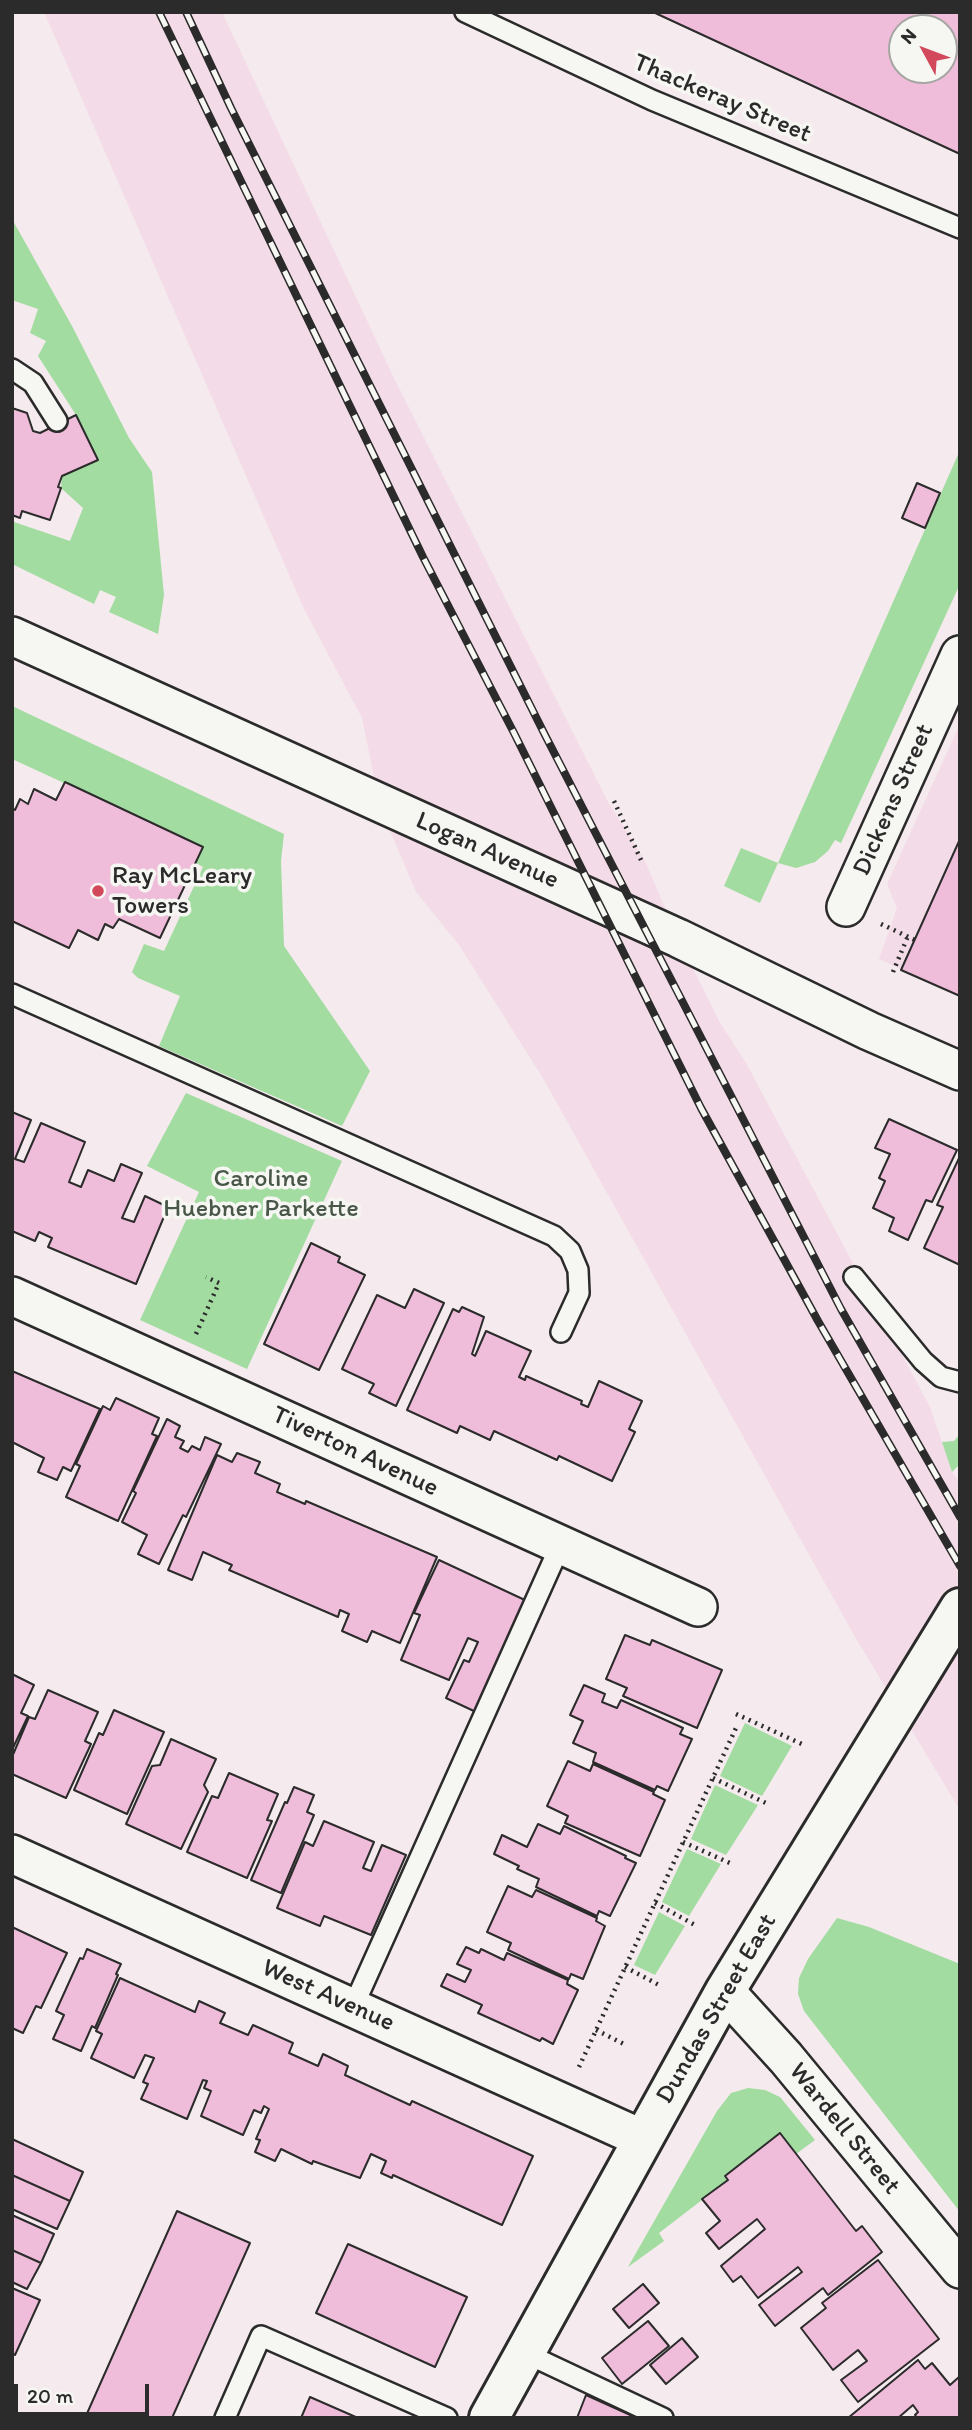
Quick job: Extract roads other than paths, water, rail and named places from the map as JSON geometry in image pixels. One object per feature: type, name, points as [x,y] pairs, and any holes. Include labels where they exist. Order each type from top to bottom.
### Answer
[{"type":"street","name":"Logan Avenue","points":[[12,636],[640,921],[869,1031],[960,1071]]},
{"type":"street","name":"Dickens Street","points":[[846,907],[960,655]]},
{"type":"street","name":"Tiverton Avenue","points":[[12,1296],[698,1607]]},
{"type":"street","name":"Dundas Street East","points":[[489,2418],[725,1991],[960,1608]]},
{"type":"street","name":"West Avenue","points":[[12,1854],[643,2139]]},
{"type":"street","name":"Wardell Street","points":[[725,1991],[786,2058],[960,2269]]},
{"type":"lane","name":"Thackeray Street","points":[[465,12],[652,100],[960,228]]},
{"type":"lane","points":[[12,369],[33,383],[57,421]]},
{"type":"lane","points":[[12,994],[554,1236],[570,1251],[578,1270],[579,1293],[561,1332]]},
{"type":"lane","points":[[854,1278],[923,1361],[941,1377],[960,1382]]},
{"type":"lane","points":[[353,2007],[560,1546]]},
{"type":"lane","points":[[225,2418],[261,2336],[447,2418]]},
{"type":"lane","points":[[525,2353],[663,2418]]},
{"type":"railway","points":[[159,12],[423,557],[701,1108],[818,1321],[960,1566]]},
{"type":"railway","points":[[186,12],[231,108],[545,735],[841,1309],[960,1517]]},
{"type":"place","name":"Ray McLeary Towers","points":[[98,891]]},
{"type":"park label","name":"Caroline Huebner Parkette","points":[[261,1194]]}]
